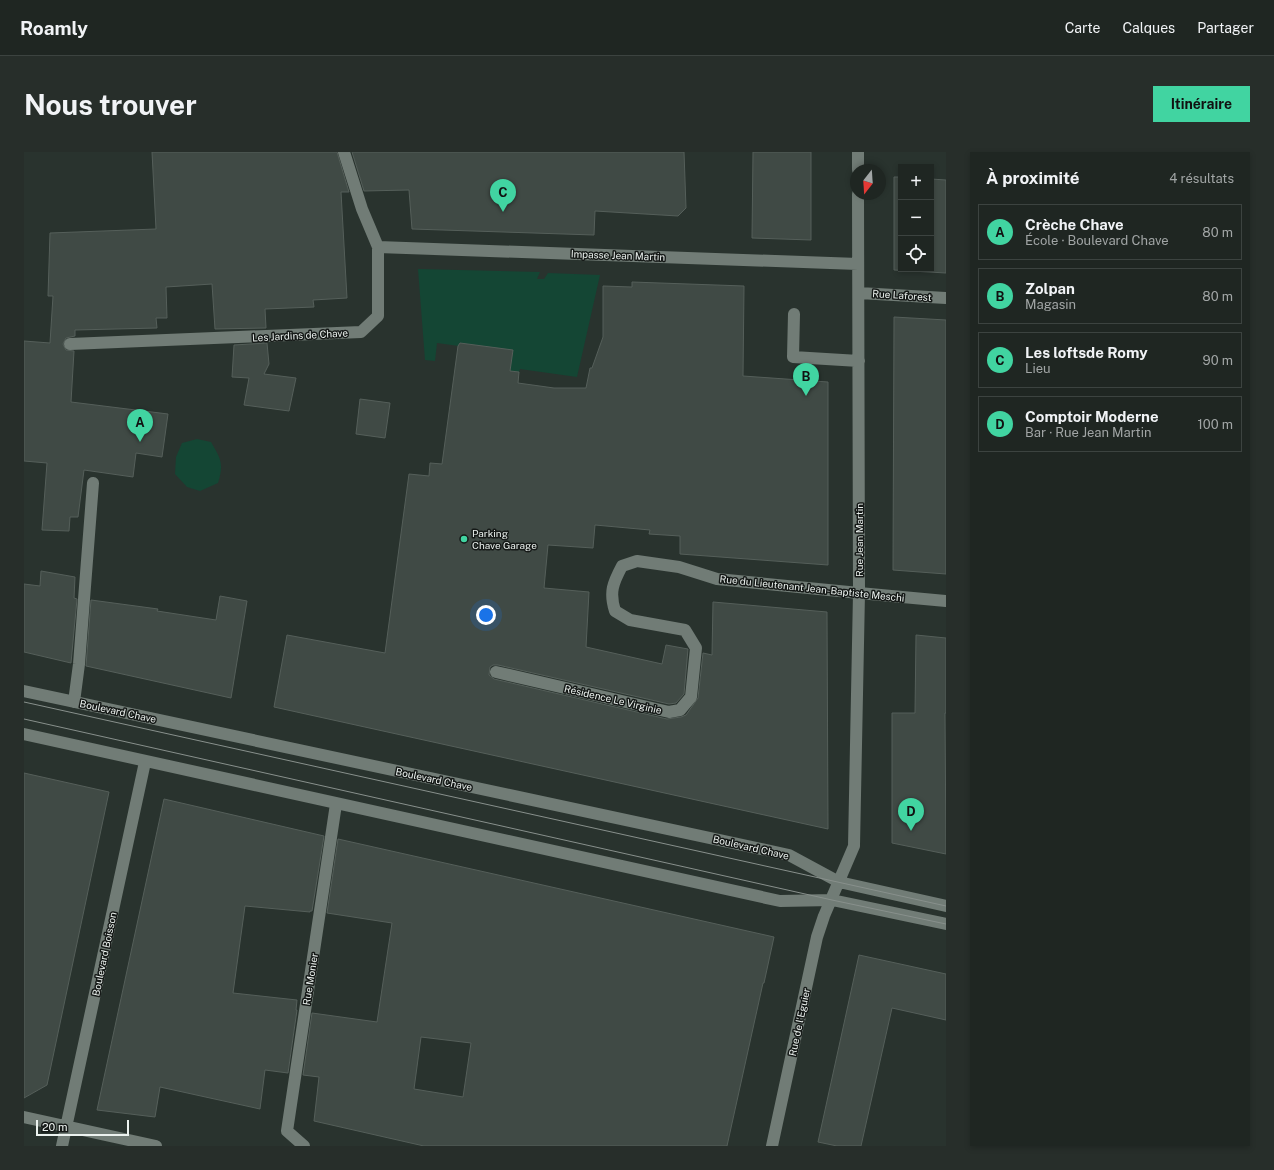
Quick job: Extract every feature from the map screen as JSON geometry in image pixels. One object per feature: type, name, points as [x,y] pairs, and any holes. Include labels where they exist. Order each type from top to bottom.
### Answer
[{"type":"street","name":"Les Jardins de Chave","points":[[70,344],[361,332],[378,316],[378,247],[362,209],[344,152]]},
{"type":"street","points":[[858,152],[858,164]]},
{"type":"street","name":"Rue Jean Martin","points":[[839,882],[854,846],[859,594],[858,200]]},
{"type":"street","name":"Impasse Jean Martin","points":[[378,247],[858,264]]},
{"type":"street","name":"Rue Laforest","points":[[859,292],[946,298]]},
{"type":"street","points":[[794,314],[793,357],[859,361]]},
{"type":"street","points":[[74,702],[79,664],[93,483]]},
{"type":"street","name":"Résidence Le Virginie","points":[[496,672],[669,712],[680,710],[691,697],[696,648],[685,630],[630,620],[615,611],[612,600],[614,580],[622,566],[637,561],[679,567]]},
{"type":"street","name":"Rue du Lieutenant Jean-Baptiste Meschi","points":[[679,567],[717,579],[859,594],[946,601]]},
{"type":"street","name":"Boulevard Chave","points":[[24,691],[789,855],[839,882],[946,906]]},
{"type":"street","points":[[24,734],[145,762],[780,901],[832,900],[946,924]]},
{"type":"street","name":"Boulevard Boisson","points":[[62,1146],[145,762]]},
{"type":"street","name":"Rue Monier","points":[[304,1146],[287,1131],[336,804]]},
{"type":"street","points":[[832,900],[839,882]]},
{"type":"street","name":"Rue de l'Eguier","points":[[772,1146],[817,937],[824,916],[832,900]]},
{"type":"street","points":[[24,1117],[156,1146]]},
{"type":"green space","points":[[418,269],[540,272],[537,279],[544,279],[548,273],[600,275],[577,377],[520,369],[519,372],[510,371],[513,351],[460,343],[459,346],[437,343],[435,361],[425,360]]},
{"type":"green space","points":[[197,439],[211,442],[219,457],[221,466],[218,483],[200,491],[187,487],[175,474],[176,457],[182,443]]},
{"type":"building","points":[[152,152],[337,152],[349,192],[341,192],[347,298],[313,300],[314,307],[265,309],[266,328],[215,329],[212,284],[166,287],[167,318],[156,318],[157,328],[75,330],[75,336],[66,338],[63,344],[66,350],[74,351],[71,402],[168,414],[162,457],[136,453],[133,477],[84,470],[78,517],[70,517],[69,531],[42,530],[47,463],[24,461],[24,341],[50,343],[53,296],[48,296],[50,233],[156,229]]},
{"type":"building","points":[[352,152],[684,152],[686,208],[678,216],[595,211],[594,235],[412,229],[409,190],[364,191]]},
{"type":"building","points":[[753,152],[811,152],[811,240],[752,238]]},
{"type":"building","points":[[894,177],[898,177],[898,270],[894,270]]},
{"type":"building","points":[[934,179],[946,180],[946,273],[929,272],[934,272]]},
{"type":"building","points":[[632,282],[744,286],[743,376],[828,382],[828,565],[680,554],[680,536],[649,534],[650,530],[595,525],[593,548],[548,545],[544,588],[589,592],[586,647],[662,664],[666,645],[688,649],[684,694],[676,703],[669,704],[498,665],[493,665],[490,667],[489,675],[494,679],[667,719],[681,717],[686,715],[698,698],[703,653],[712,655],[713,602],[827,612],[828,829],[274,707],[287,635],[385,653],[409,474],[429,476],[430,463],[442,464],[458,346],[460,343],[513,350],[510,371],[519,372],[518,383],[554,388],[586,388],[590,368],[592,368],[603,337],[603,286],[632,287]]},
{"type":"building","points":[[894,317],[946,320],[946,574],[893,570]]},
{"type":"building","points":[[267,343],[269,364],[264,374],[296,378],[289,411],[244,405],[249,378],[232,377],[234,345]]},
{"type":"building","points":[[360,399],[390,403],[385,438],[356,434]]},
{"type":"building","points":[[41,571],[75,577],[74,598],[77,599],[71,663],[24,652],[24,584],[40,586]]},
{"type":"building","points":[[220,596],[247,601],[231,698],[86,666],[91,600],[158,609],[157,611],[216,620]]},
{"type":"building","points":[[916,635],[946,638],[946,854],[892,843],[892,713],[915,713]]},
{"type":"building","points":[[24,773],[109,792],[47,1085],[24,1098]]},
{"type":"building","points":[[164,799],[324,836],[312,911],[245,906],[233,993],[297,1000],[297,1010],[288,1073],[265,1070],[260,1109],[160,1087],[155,1117],[97,1110]]},
{"type":"building","points":[[338,839],[774,937],[727,1146],[424,1146],[314,1121],[319,1077],[303,1075],[312,1013],[377,1022],[392,923],[327,913]],"holes":[[[421,1037],[471,1043],[463,1097],[414,1089]]]},
{"type":"building","points":[[859,955],[946,974],[946,1020],[892,1008],[861,1146],[837,1146],[818,1142]]},
{"type":"tram line","points":[[24,702],[946,906]]},
{"type":"tram line","points":[[24,719],[832,900],[946,924]]},
{"type":"place","name":"Les loftsde Romy","points":[[503,212]]},
{"type":"place","name":"Zolpan","points":[[806,396]]},
{"type":"place","name":"Crèche Chave","points":[[140,442]]},
{"type":"place","name":"Parking Chave Garage","points":[[464,539]]},
{"type":"place","name":"Comptoir Moderne","points":[[911,831]]}]
